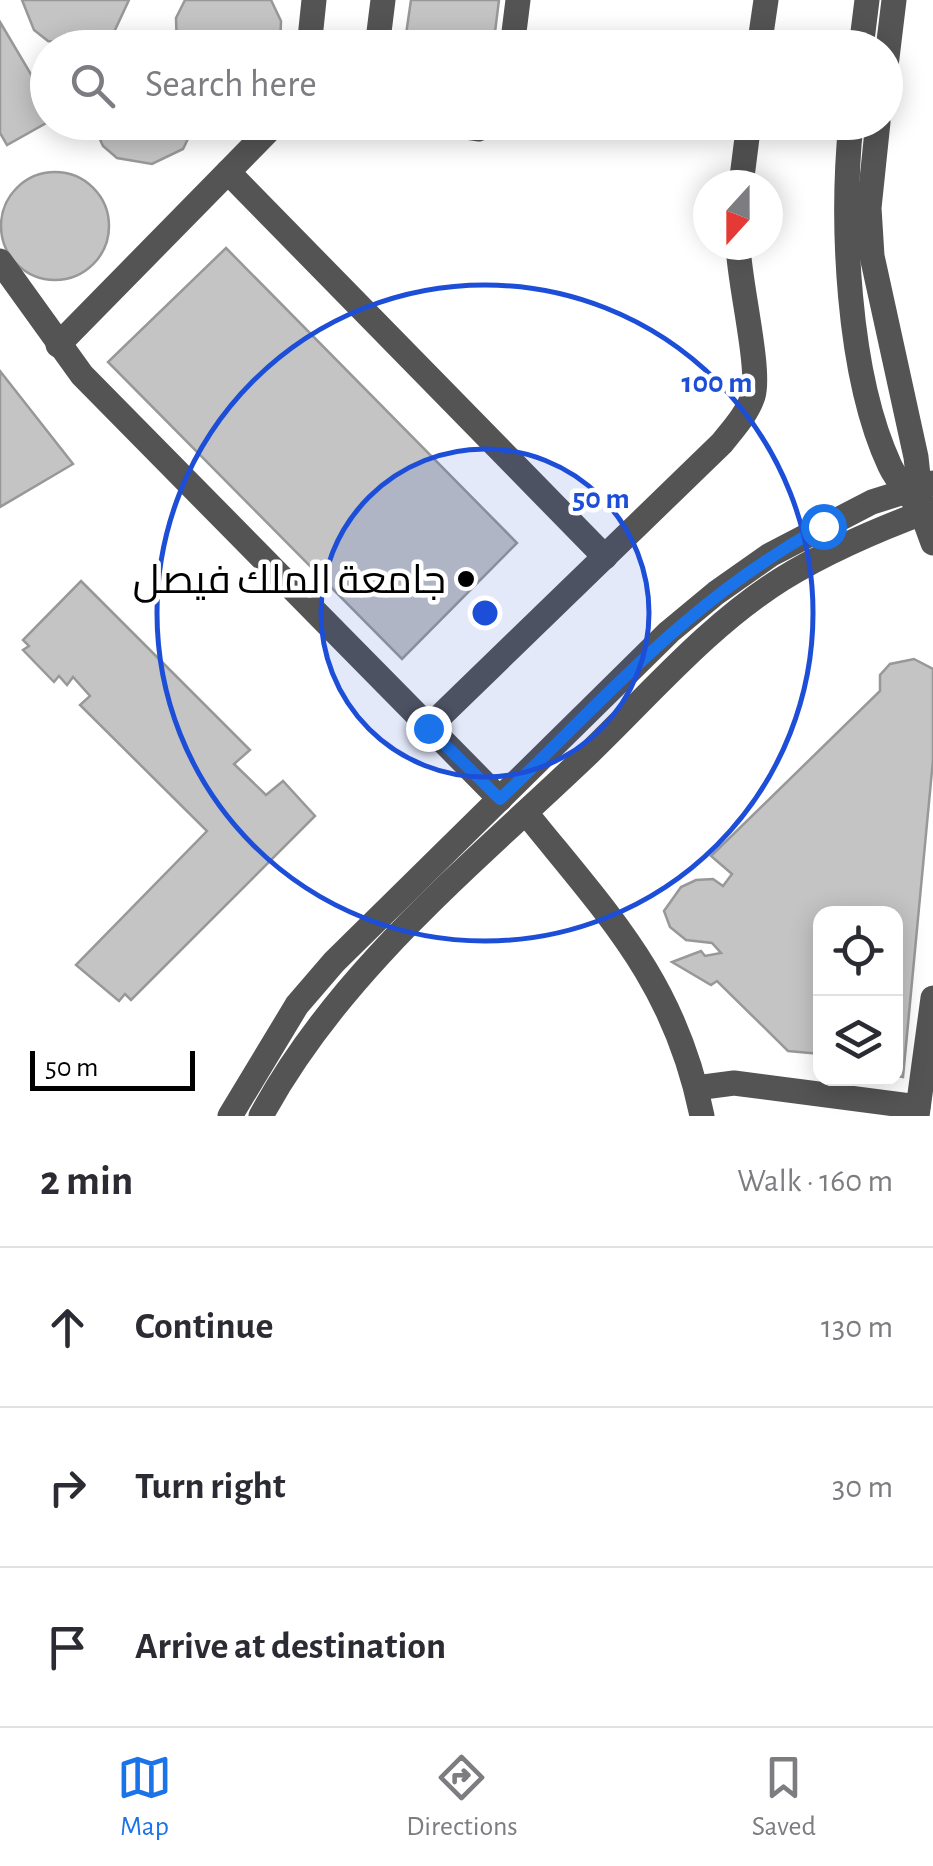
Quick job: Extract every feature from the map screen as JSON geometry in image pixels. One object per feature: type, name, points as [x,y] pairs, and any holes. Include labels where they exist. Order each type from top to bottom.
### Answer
[{"type":"street","points":[[311,30],[314,0]]},
{"type":"street","points":[[379,30],[383,0]]},
{"type":"street","points":[[514,30],[518,0]]},
{"type":"street","points":[[762,30],[766,0]]},
{"type":"street","points":[[863,30],[867,0]]},
{"type":"street","points":[[890,30],[894,0]]},
{"type":"street","points":[[58,345],[259,140]]},
{"type":"street","points":[[743,170],[747,140]]},
{"type":"street","points":[[850,140],[845,207],[858,344],[890,467],[923,497]]},
{"type":"street","points":[[876,140],[869,208],[872,256],[933,543]]},
{"type":"street","points":[[228,172],[605,556]]},
{"type":"street","points":[[428,728],[722,443],[753,397],[755,378],[739,260]]},
{"type":"street","points":[[0,261],[82,375],[500,799]]},
{"type":"street","points":[[230,1116],[309,990],[669,632],[716,593],[823,526],[872,502],[923,497]]},
{"type":"street","points":[[261,1116],[292,1061],[354,981],[735,613],[923,497]]},
{"type":"street","points":[[526,813],[619,927],[662,992],[688,1052],[702,1116]]},
{"type":"street","points":[[696,1088],[734,1083],[918,1111],[933,998]]},
{"type":"building","points":[[22,0],[129,0],[115,30],[34,30]]},
{"type":"building","points":[[185,0],[271,0],[281,21],[281,30],[176,30],[176,18]]},
{"type":"building","points":[[411,0],[499,0],[495,30],[407,30]]},
{"type":"building","points":[[0,22],[30,73],[30,132],[7,145],[0,133]]},
{"type":"building","points":[[100,140],[187,140],[183,149],[152,164],[117,158]]},
{"type":"building","points":[[55,172],[85,181],[93,188],[100,196],[109,226],[100,256],[93,264],[85,271],[55,280],[25,271],[17,264],[10,256],[1,226],[10,196],[17,188],[25,181]]},
{"type":"building","points":[[226,248],[517,543],[402,659],[108,362]]},
{"type":"building","points":[[0,371],[73,464],[0,507]]},
{"type":"building","points":[[81,581],[250,750],[234,764],[266,795],[283,781],[315,816],[131,1000],[125,994],[119,1001],[76,965],[207,831],[80,705],[90,696],[73,677],[67,685],[59,676],[54,682],[23,650],[29,646],[23,640]]},
{"type":"building","points":[[914,659],[933,669],[933,760],[903,1077],[903,906],[813,906],[813,1053],[788,1051],[717,981],[711,985],[672,962],[701,951],[705,956],[721,953],[712,943],[686,940],[670,927],[664,911],[681,887],[696,880],[713,879],[723,886],[732,874],[711,856],[880,691],[880,675],[890,664]]},
{"type":"place","name":"جامعة الملك فيصل","points":[[466,579]]},
{"type":"route","points":[[428,728],[500,799],[669,632],[716,593],[823,526]]}]
